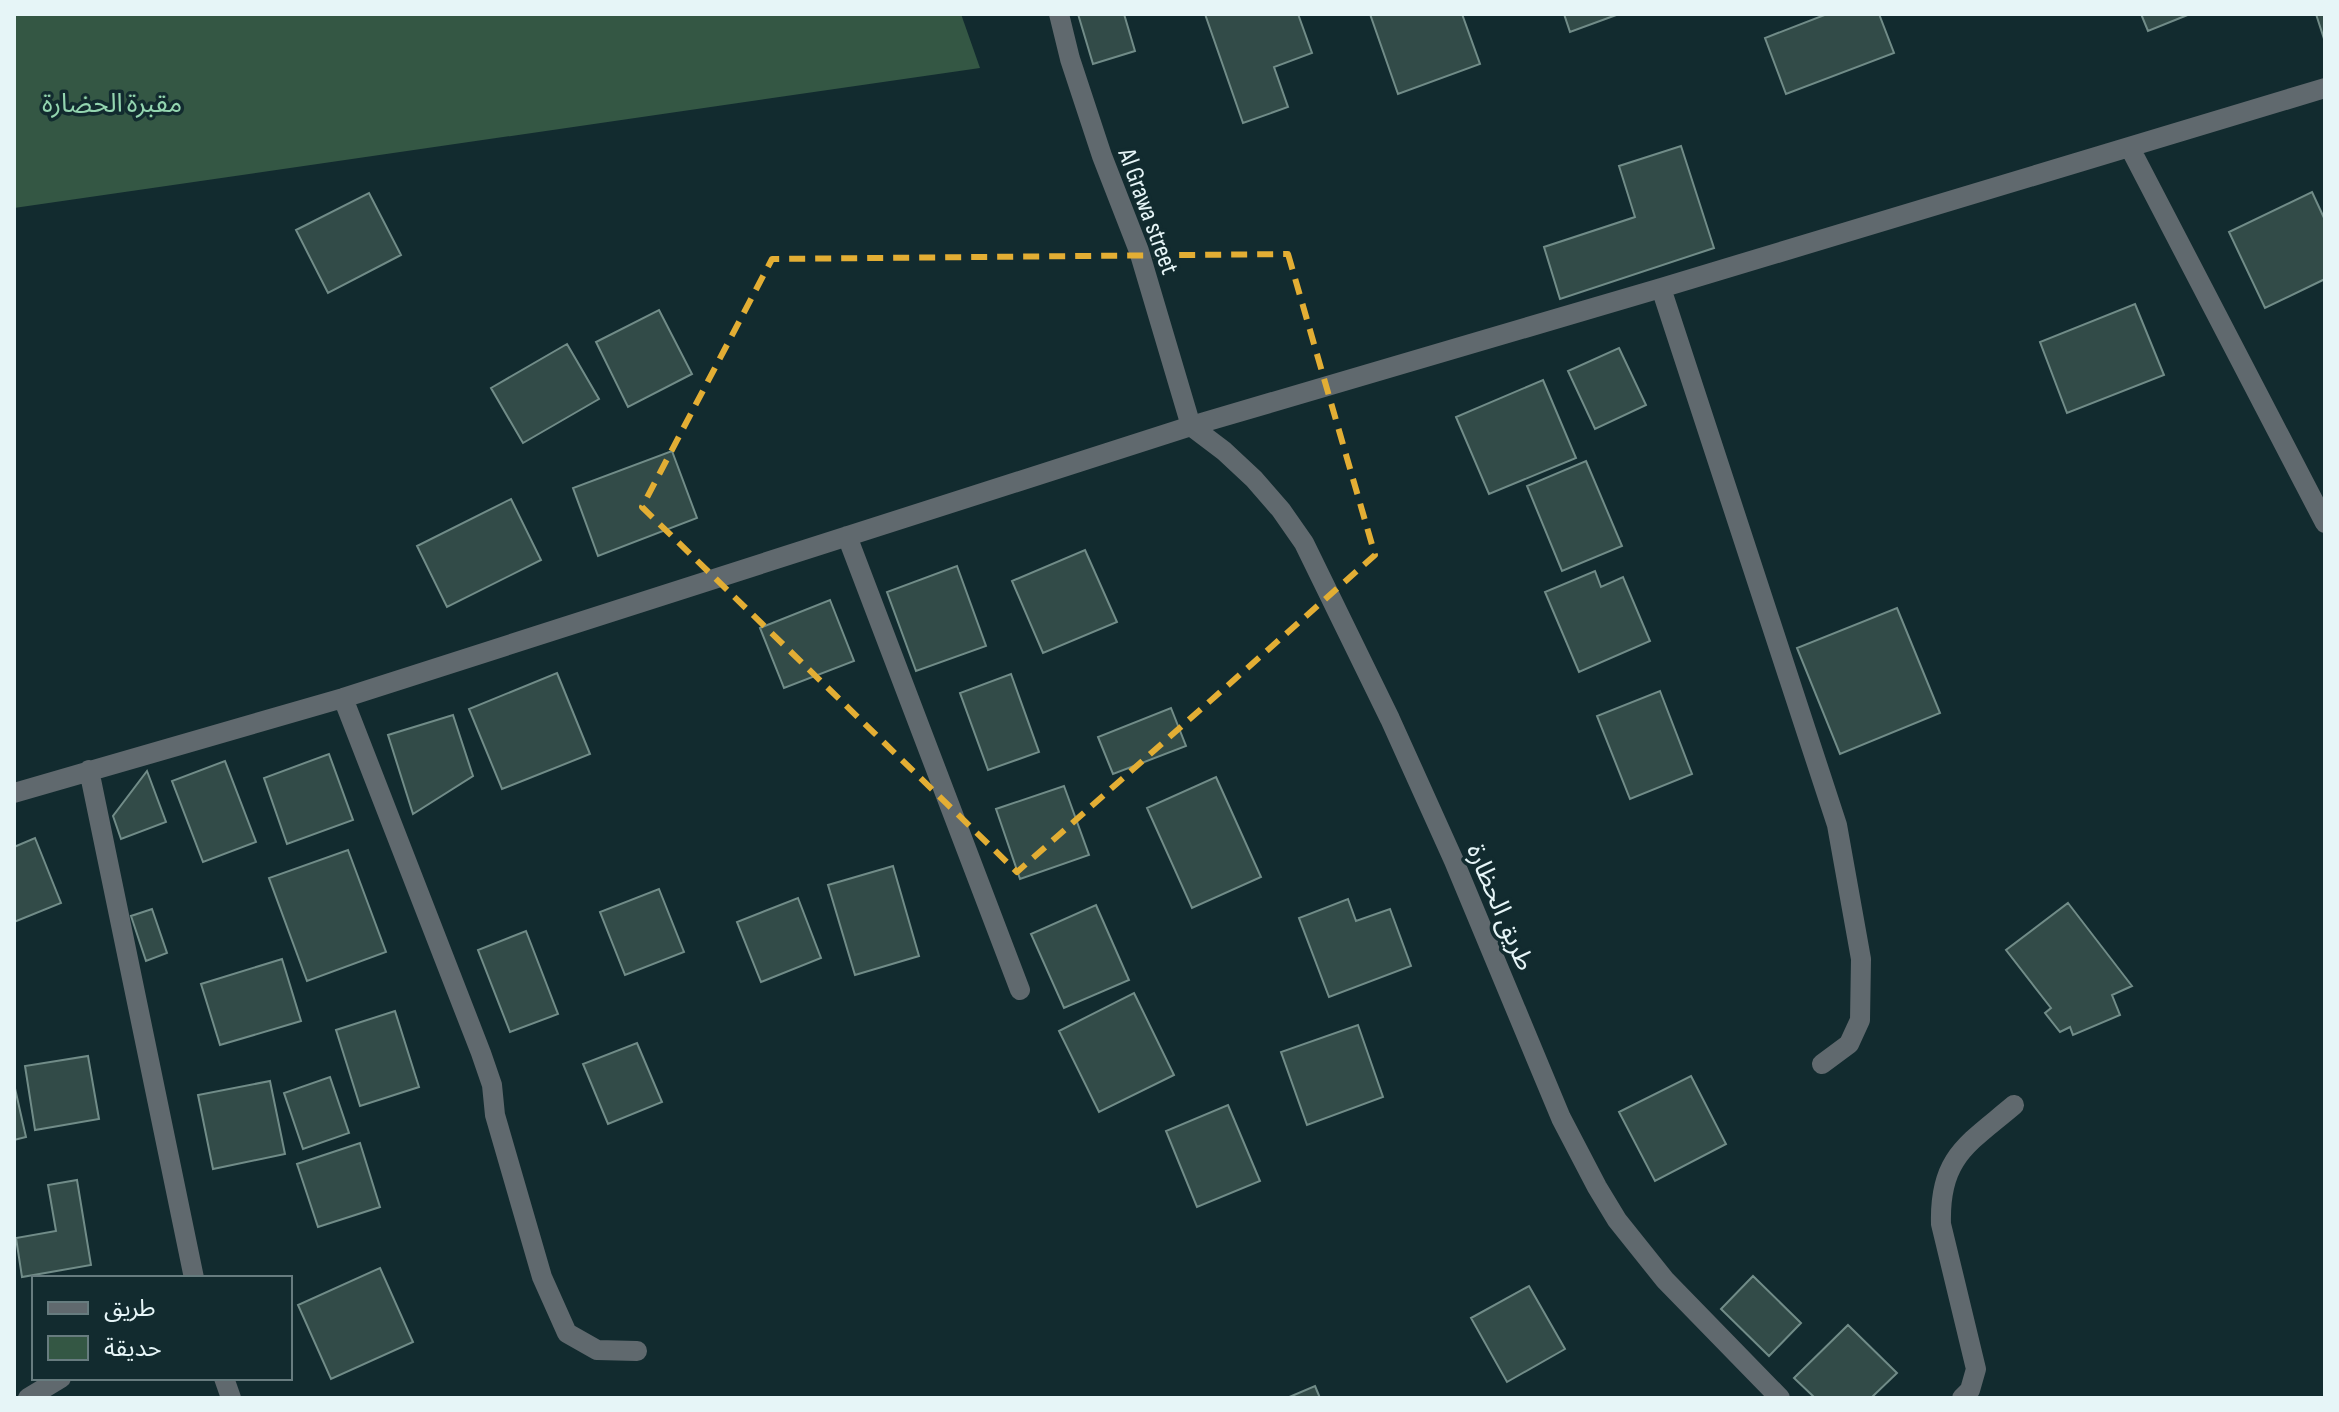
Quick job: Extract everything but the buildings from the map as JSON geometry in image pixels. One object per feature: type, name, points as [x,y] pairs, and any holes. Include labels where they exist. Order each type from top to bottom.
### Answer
[{"type":"street","name":"Al Grawa street","points":[[1059,14],[1070,59],[1102,156],[1139,251],[1191,426]]},
{"type":"street","points":[[14,793],[343,698],[1191,426],[2325,88]]},
{"type":"street","points":[[2130,148],[2325,523]]},
{"type":"street","points":[[1661,288],[1837,825],[1861,959],[1860,1020],[1849,1044],[1822,1064]]},
{"type":"street","name":"طريق الحظارة","points":[[1191,426],[1254,479],[1304,543],[1390,719],[1454,861],[1561,1118],[1597,1187],[1625,1230],[1665,1280],[1780,1398]]},
{"type":"street","points":[[847,536],[1020,990]]},
{"type":"street","points":[[343,698],[481,1053],[492,1085],[495,1115],[542,1277],[567,1333],[597,1350],[637,1351]]},
{"type":"street","points":[[89,770],[194,1276]]},
{"type":"street","points":[[1962,1398],[1970,1390],[1976,1369],[1941,1224],[1944,1183],[1955,1157],[2014,1105]]},
{"type":"street","points":[[28,1398],[58,1380]]},
{"type":"highlighted area","points":[[1288,254],[1375,555],[1017,872],[642,507],[772,259]]},
{"type":"green space","name":"مقبرة الحضارة","points":[[14,14],[961,14],[980,68],[14,208]]}]
